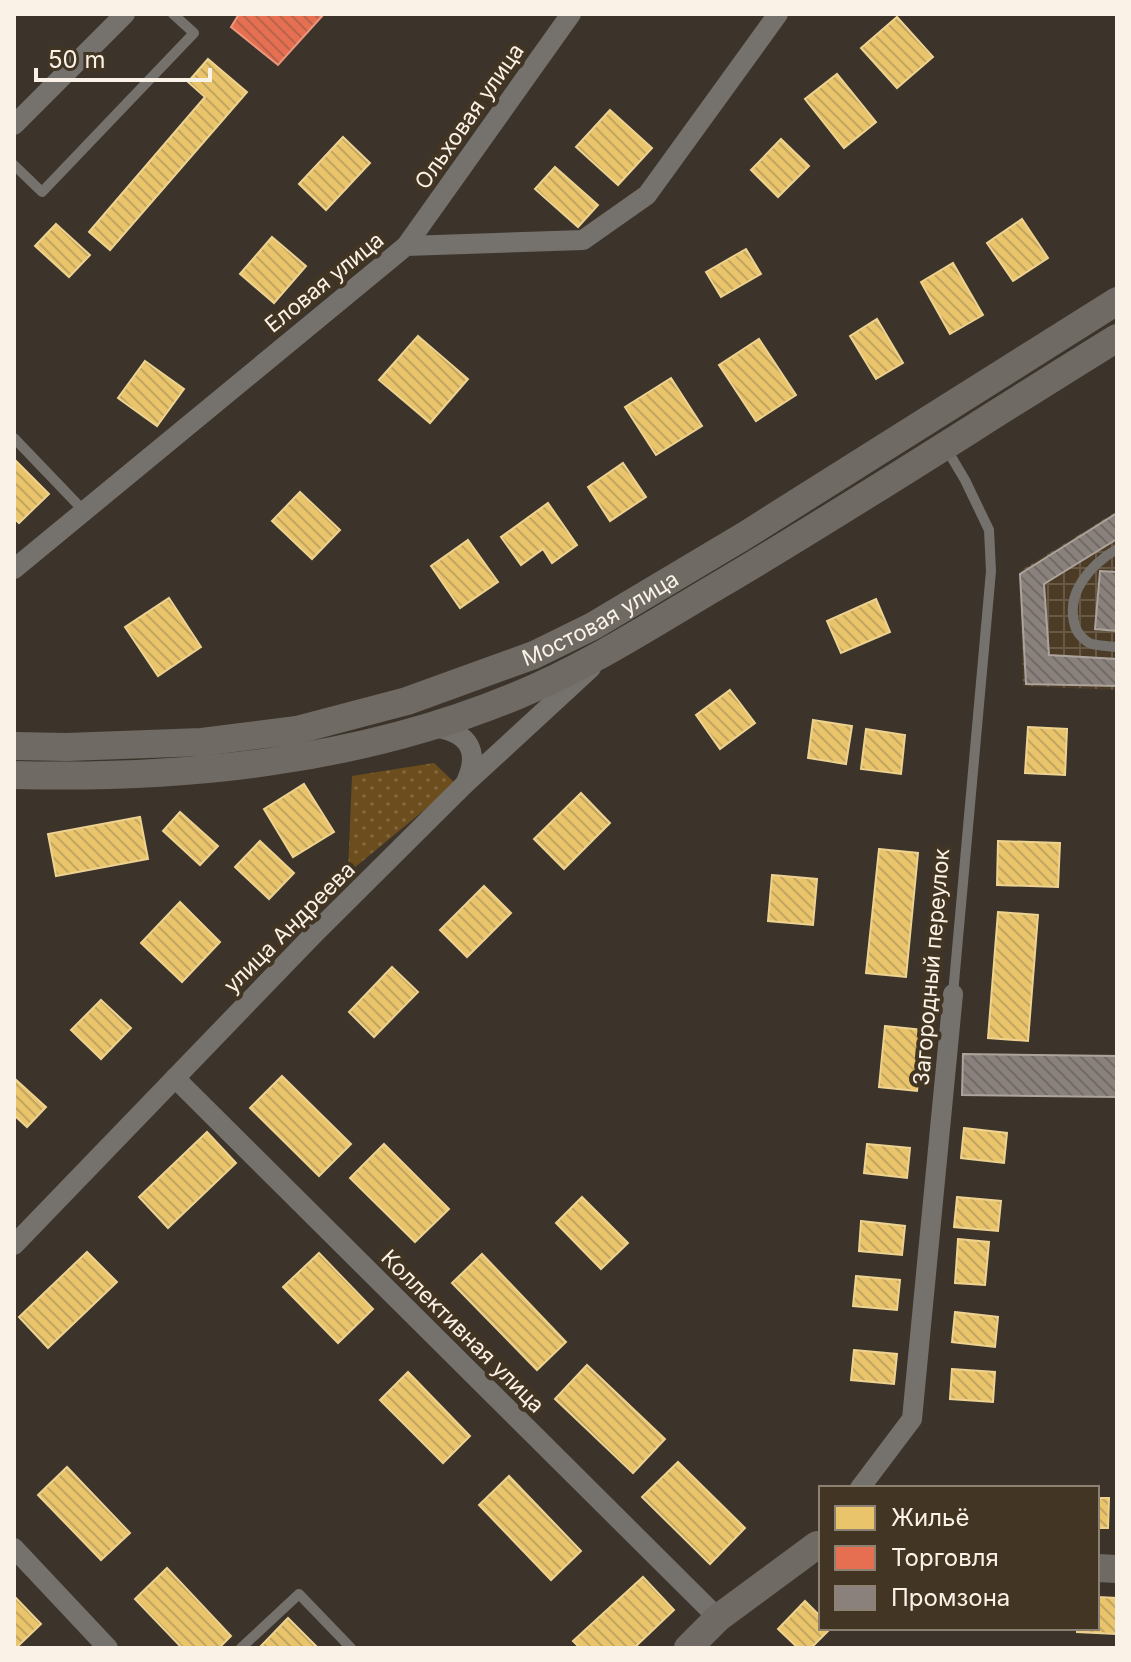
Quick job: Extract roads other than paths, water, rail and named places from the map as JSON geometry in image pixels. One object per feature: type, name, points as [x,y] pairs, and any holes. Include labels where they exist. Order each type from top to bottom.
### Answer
[{"type":"main road","name":"Мостовая улица","points":[[14,746],[202,742],[297,730],[407,701],[534,655],[593,626],[744,536],[1117,301]]},
{"type":"main road","name":"Мостовая улица","points":[[14,775],[69,777],[201,771],[302,757],[430,727],[517,696],[607,651],[757,563],[1117,338]]},
{"type":"main road","points":[[688,1648],[718,1618],[819,1545]]},
{"type":"street","points":[[14,125],[125,14]]},
{"type":"street","name":"Ольховая улица","points":[[406,246],[571,14]]},
{"type":"street","name":"Еловая улица","points":[[14,569],[406,246],[583,240],[647,195],[778,14]]},
{"type":"street","name":"улица Андреева","points":[[15,1240],[314,934],[465,784],[607,651]]},
{"type":"street","points":[[430,727],[452,730],[463,737],[472,751],[474,764],[465,784]]},
{"type":"street","name":"Загородный переулок","points":[[862,1486],[912,1419],[953,994]]},
{"type":"street","name":"Коллективная улица","points":[[175,1078],[718,1618]]},
{"type":"street","points":[[14,1548],[108,1648]]},
{"type":"lane","points":[[14,165],[42,192],[194,33],[173,14]]},
{"type":"lane","points":[[14,438],[84,511]]},
{"type":"lane","name":"Загородный переулок","points":[[944,445],[989,530],[991,571],[953,994]]},
{"type":"lane","points":[[1117,549],[1106,555],[1078,584],[1071,609],[1077,631],[1089,644],[1117,647]]},
{"type":"lane","points":[[241,1648],[299,1594],[351,1648]]}]
